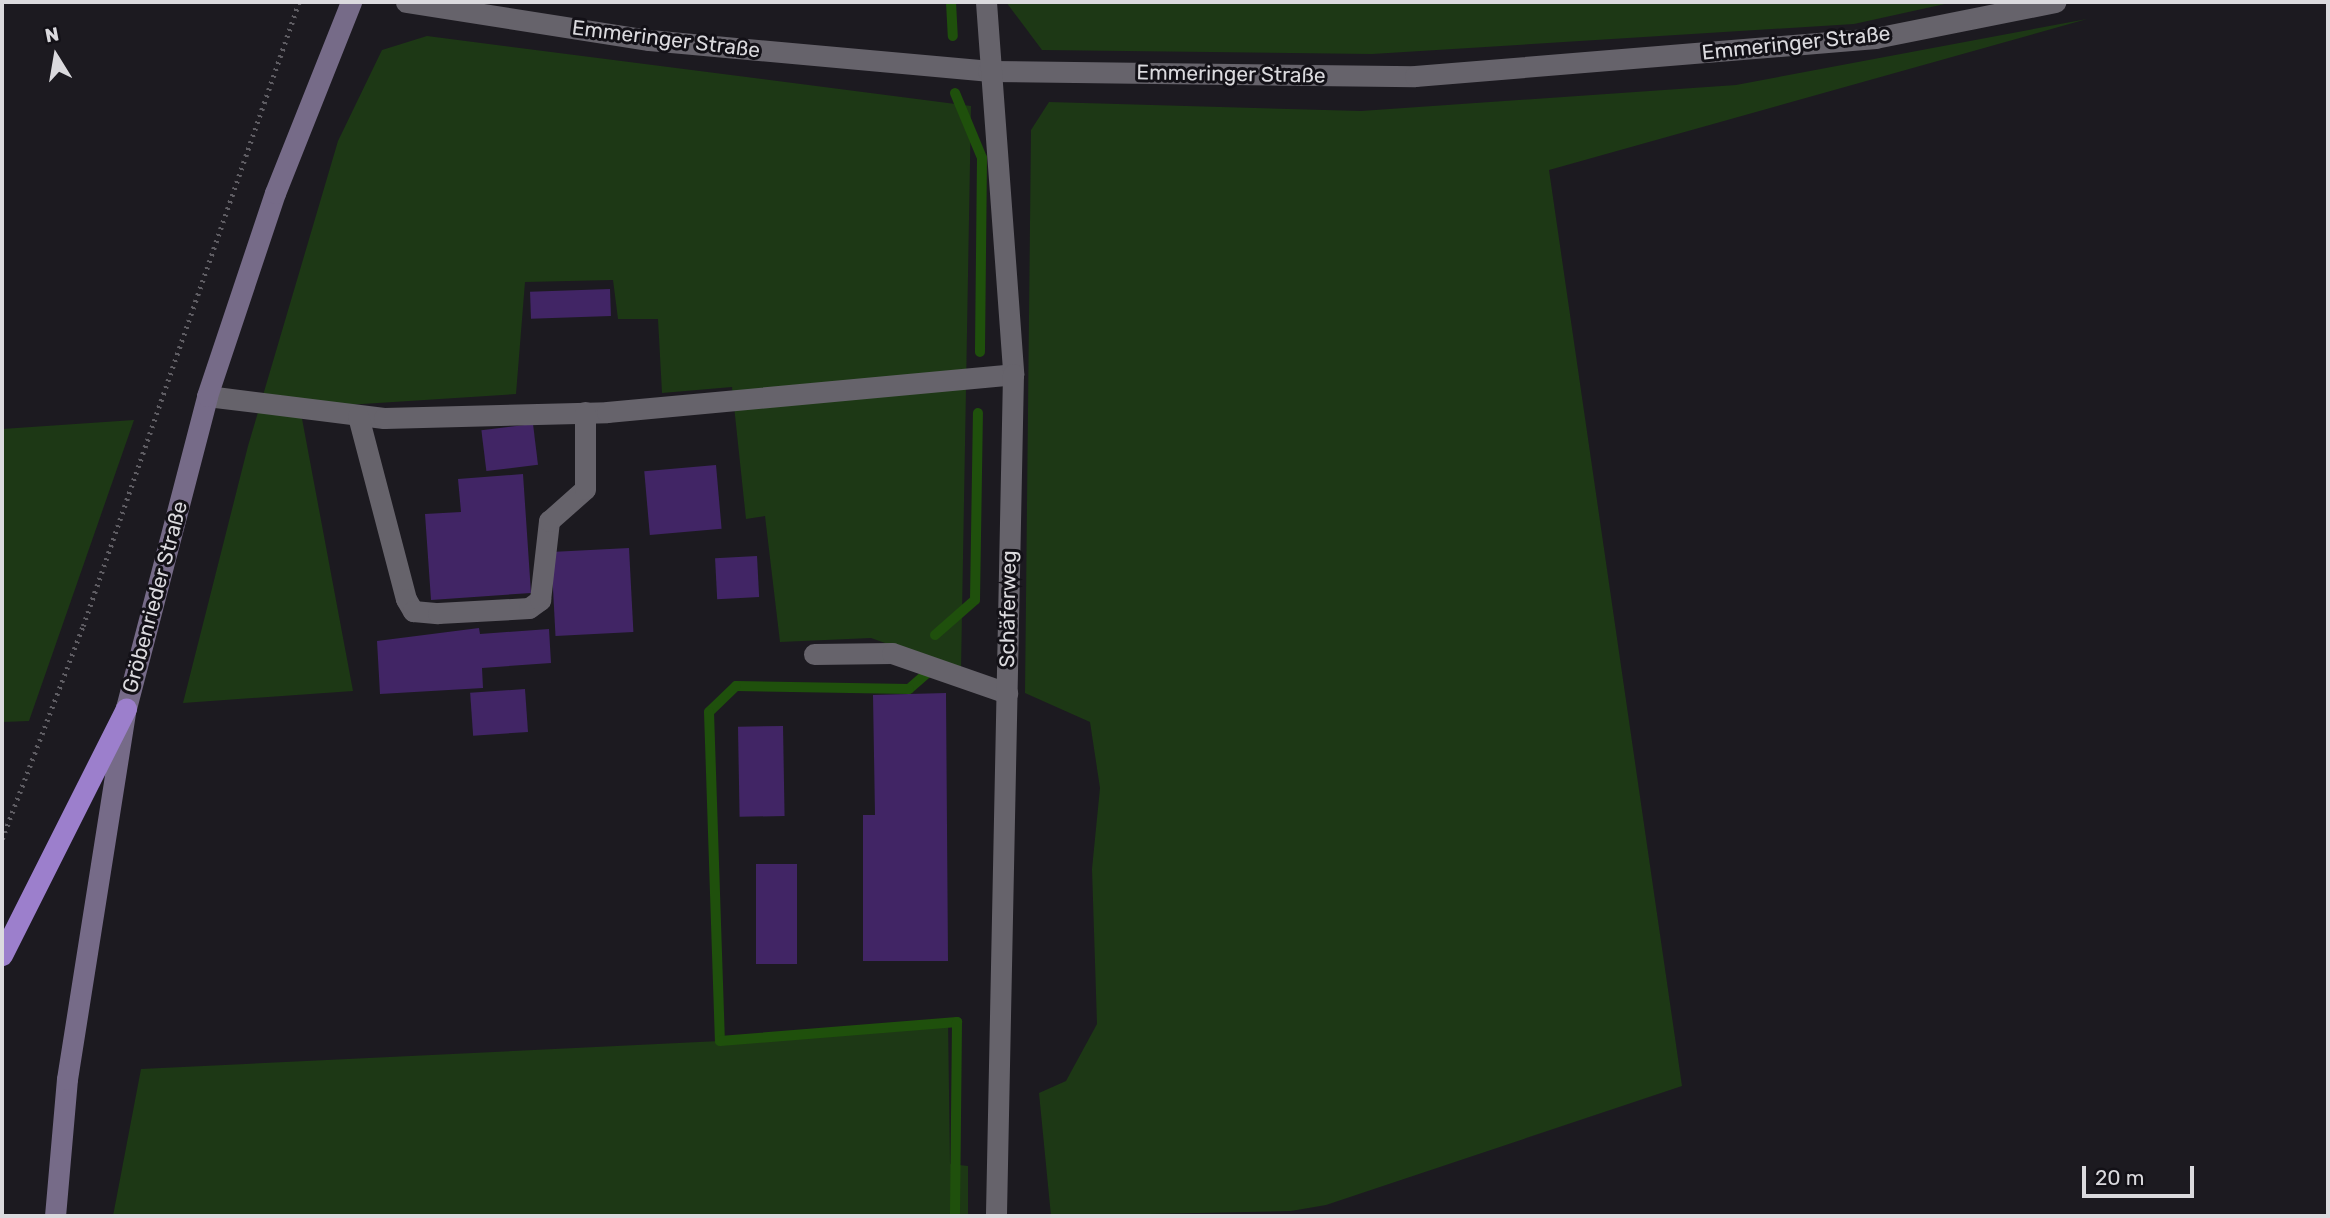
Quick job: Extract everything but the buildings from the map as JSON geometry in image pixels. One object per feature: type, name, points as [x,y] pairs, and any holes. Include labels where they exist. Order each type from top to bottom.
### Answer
[{"type":"highway","points":[[2,956],[126,708]]},
{"type":"street","name":"Gröbenrieder Straße","points":[[55,1216],[69,1066],[126,708],[207,396],[275,193],[351,2]]},
{"type":"street","name":"Emmeringer Straße","points":[[406,2],[649,40],[988,71],[1415,76],[1875,38],[2055,2]]},
{"type":"street","name":"Schäferweg","points":[[986,2],[988,71],[1013,374],[996,1216]]},
{"type":"street","points":[[207,396],[358,416],[585,412],[1013,374]]},
{"type":"street","points":[[358,416],[406,599],[413,611],[438,613],[529,608],[540,600],[549,521],[585,489],[585,412]]},
{"type":"street","points":[[814,654],[892,653],[1007,693]]},
{"type":"path","points":[[2,839],[83,626],[299,2]]},
{"type":"green space","points":[[1006,2],[1954,2],[1854,24],[1372,54],[1042,50]]},
{"type":"green space","points":[[2087,19],[1549,170],[1682,1086],[1326,1205],[1291,1211],[1051,1216],[1039,1093],[1066,1081],[1097,1024],[1092,869],[1100,788],[1090,722],[1025,693],[1031,130],[1049,102],[1361,111],[1736,85]]},
{"type":"green space","points":[[427,36],[971,106],[961,670],[871,638],[780,642],[765,516],[746,519],[732,387],[662,393],[658,319],[618,319],[613,280],[525,282],[516,394],[300,408],[353,691],[183,703],[248,446],[338,141],[382,50]]},
{"type":"green space","points":[[134,420],[29,721],[2,722],[2,429]]},
{"type":"green space","points":[[948,1020],[950,1164],[968,1166],[968,1216],[113,1216],[141,1069],[720,1041]]},
{"type":"waterway","points":[[951,2],[953,36]]},
{"type":"waterway","points":[[955,93],[982,158],[980,352]]},
{"type":"waterway","points":[[935,635],[975,600],[978,413]]},
{"type":"waterway","points":[[933,668],[909,689],[736,686],[709,712],[720,1041],[957,1022],[955,1216]]}]
